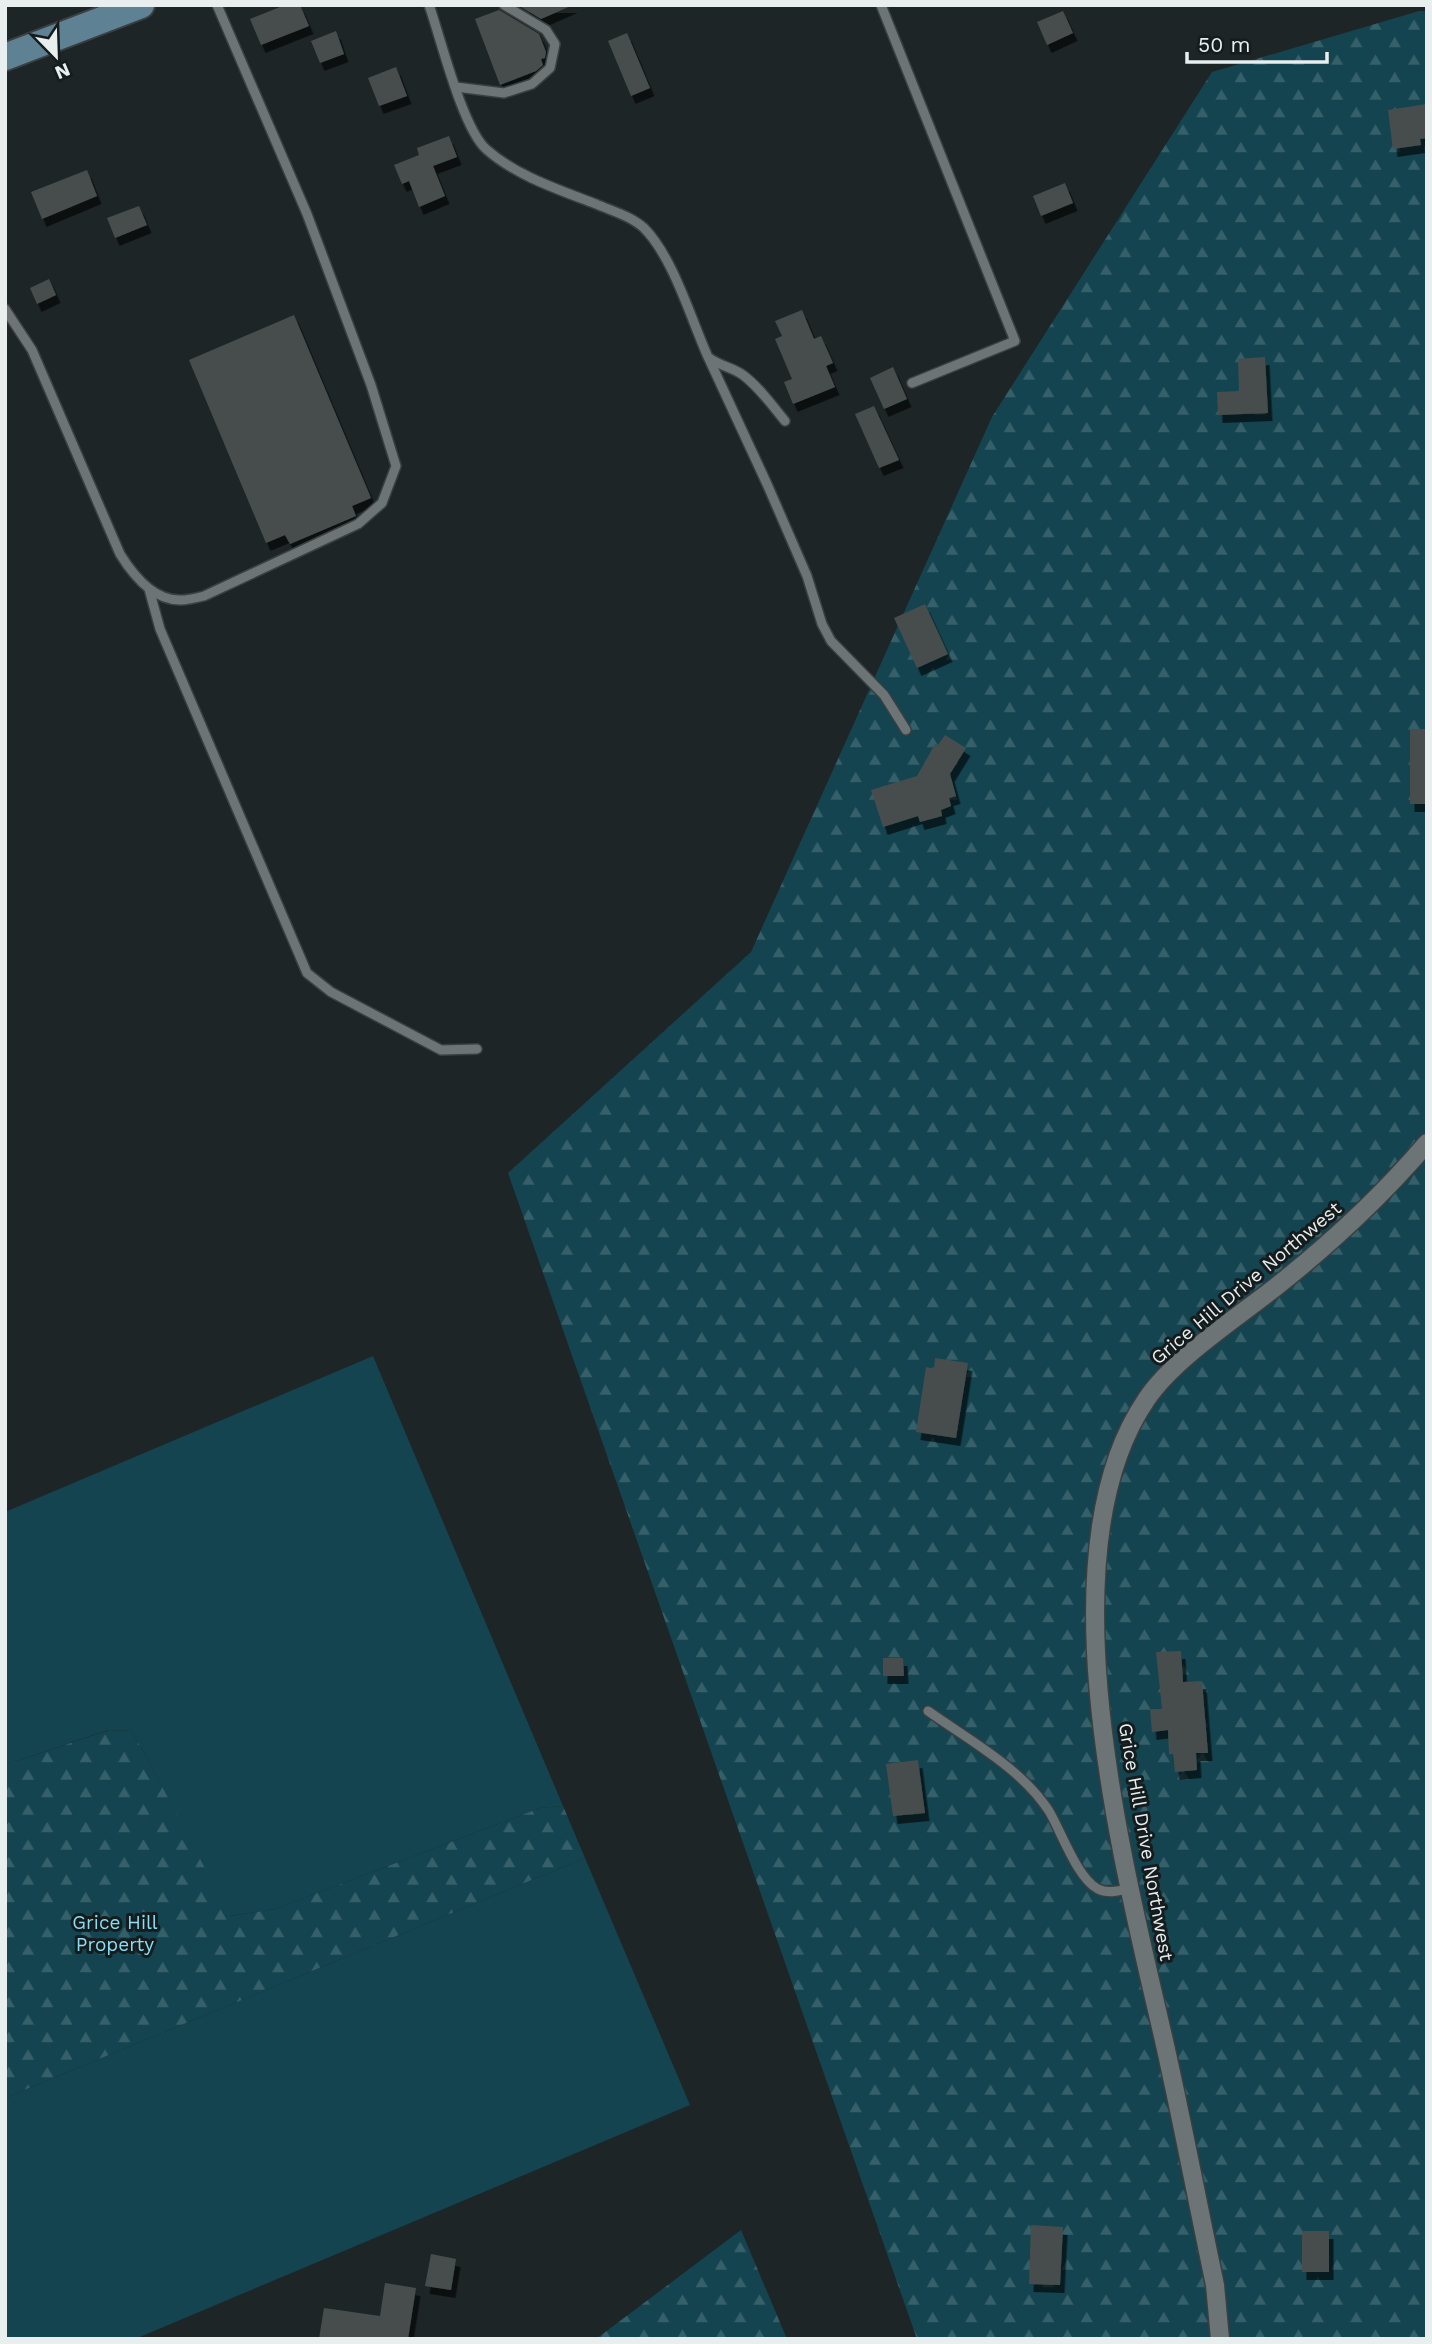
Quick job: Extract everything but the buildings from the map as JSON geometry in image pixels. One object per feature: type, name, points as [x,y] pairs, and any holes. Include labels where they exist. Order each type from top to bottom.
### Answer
[{"type":"street","points":[[5,57],[141,5]]},
{"type":"street","name":"Grice Hill Drive Northwest","points":[[1220,2339],[1215,2285],[1130,1888],[1104,1740],[1095,1618],[1098,1550],[1105,1498],[1121,1448],[1146,1399],[1162,1381],[1182,1361],[1298,1270],[1347,1226],[1402,1172],[1427,1143]]},
{"type":"lane","points":[[5,309],[32,350],[120,554],[130,571],[149,589],[179,600],[204,596],[358,524],[382,503],[396,466],[372,385],[307,214],[217,5]]},
{"type":"lane","points":[[429,5],[468,121],[486,148],[509,165],[622,215],[641,226],[656,242],[807,576],[822,624],[831,641],[884,695],[906,730]]},
{"type":"lane","points":[[457,87],[504,93],[532,84],[550,68],[555,44],[546,30],[504,5]]},
{"type":"lane","points":[[881,5],[1014,341],[912,383]]},
{"type":"lane","points":[[708,357],[719,366],[741,373],[785,421]]},
{"type":"lane","points":[[149,589],[160,629],[307,973],[331,992],[441,1050],[477,1049]]},
{"type":"lane","points":[[928,1711],[1028,1785],[1048,1810],[1084,1875],[1098,1888],[1116,1892],[1130,1888]]},
{"type":"green space","points":[[1419,11],[1427,11],[1427,2339],[917,2339],[508,1173],[751,952],[992,417],[1212,72]]},
{"type":"green space","points":[[373,1356],[563,1806],[540,1808],[275,1909],[229,1916],[131,1731],[108,1730],[5,1765],[5,1512]]},
{"type":"green space","name":"Grice Hill Property","points":[[109,1730],[131,1731],[230,1916],[275,1909],[540,1808],[563,1806],[585,1858],[5,2098],[5,1765]]},
{"type":"green space","points":[[585,1858],[690,2105],[135,2339],[5,2339],[5,2098]]},
{"type":"green space","points":[[741,2230],[787,2339],[596,2339]]}]
